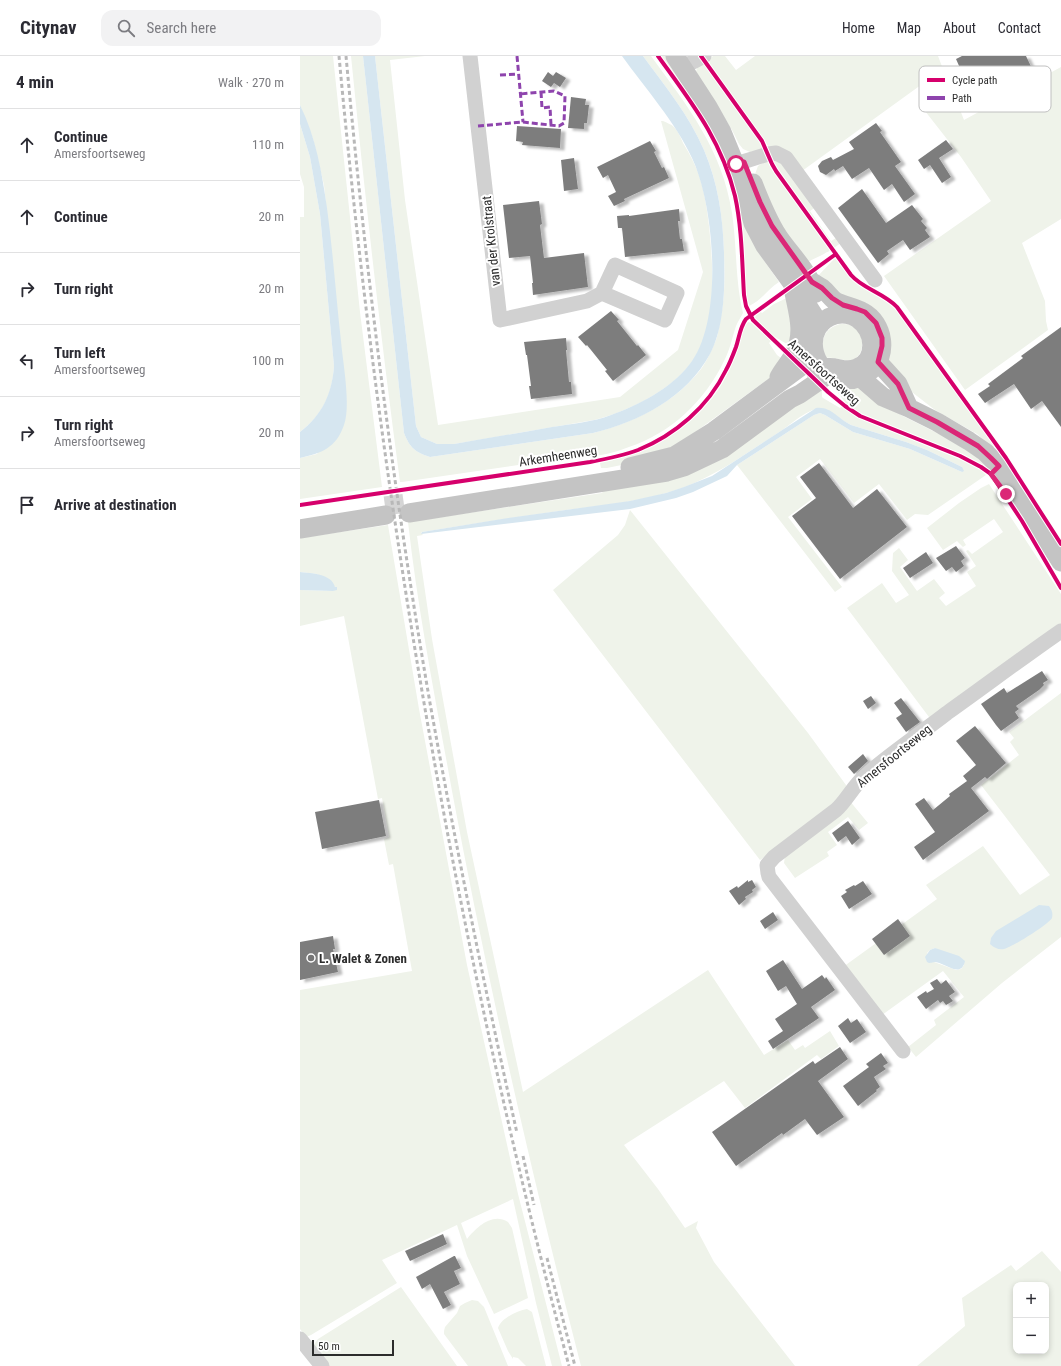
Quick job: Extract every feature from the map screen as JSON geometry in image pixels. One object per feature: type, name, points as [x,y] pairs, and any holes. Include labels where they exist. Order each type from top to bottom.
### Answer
[{"type":"main road","points":[[683,67],[714,116],[772,226],[812,282],[822,288],[832,298],[833,315]]},
{"type":"main road","points":[[740,163],[753,223],[765,246],[791,282],[833,315]]},
{"type":"main road","points":[[774,385],[794,354],[800,336],[800,316],[791,282]]},
{"type":"main road","points":[[870,367],[882,346],[882,338],[876,323],[865,312],[857,309],[833,315],[814,340],[822,366],[846,370],[852,370],[862,365],[870,367],[898,384],[909,408],[937,422],[969,441],[991,458],[1003,473],[1061,562]]},
{"type":"main road","name":"Arkemheenweg","points":[[822,366],[796,389],[790,399],[722,449],[678,469],[668,472],[407,508],[602,473],[674,456],[714,431],[774,385],[788,377],[822,366]]},
{"type":"main road","points":[[300,519],[386,511],[300,529]]},
{"type":"street","name":"van der Krolstraat","points":[[470,56],[500,320],[587,301],[602,293]]},
{"type":"street","points":[[683,67],[704,56]]},
{"type":"street","points":[[740,163],[776,153],[786,158],[875,280]]},
{"type":"street","points":[[614,265],[677,293],[665,320],[602,293],[614,265]]},
{"type":"street","name":"Amersfoortseweg","points":[[903,1051],[770,877],[767,865],[774,857],[844,803],[858,782],[864,776],[1023,657],[1061,632]]},
{"type":"street","points":[[300,1338],[322,1366]]},
{"type":"shaded area","points":[[300,56],[333,56],[360,312],[382,487],[300,499],[300,458],[317,454],[346,398],[324,185],[313,139],[300,105]]},
{"type":"shaded area","points":[[351,56],[363,56],[404,433],[411,446],[420,453],[430,457],[593,433],[623,424],[666,402],[691,381],[701,369],[717,338],[724,296],[723,240],[719,200],[709,162],[698,137],[676,101],[643,56],[651,56],[678,93],[702,130],[720,169],[727,190],[734,225],[740,301],[743,313],[736,326],[726,357],[716,376],[697,402],[685,414],[673,424],[644,441],[608,454],[597,456],[587,455],[400,482],[386,376]]},
{"type":"shaded area","points":[[363,56],[375,56],[416,426],[421,437],[437,444],[454,444],[604,417],[622,411],[643,401],[673,382],[689,365],[700,346],[707,322],[711,294],[712,264],[706,205],[700,179],[692,158],[678,132],[622,56],[643,56],[676,101],[698,137],[704,150],[713,175],[719,200],[723,240],[724,291],[719,331],[710,354],[688,383],[660,406],[644,415],[593,433],[430,457],[420,453],[411,446],[404,433]]},
{"type":"shaded area","points":[[375,56],[425,56],[390,60],[405,200],[438,425],[620,397],[678,350],[703,272],[661,121],[672,125],[677,130],[693,160],[707,208],[712,257],[711,307],[704,338],[690,365],[667,387],[638,404],[594,420],[454,444],[437,444],[421,437],[416,426]]},
{"type":"shaded area","points":[[660,56],[668,56],[714,122],[752,239],[760,255],[779,282],[749,306],[746,291],[740,214],[737,198],[723,153],[702,114]]},
{"type":"shaded area","points":[[713,56],[725,56],[736,70],[755,56],[938,56],[942,66],[919,66],[919,86],[802,171],[768,146],[710,64],[709,60]]},
{"type":"shaded area","points":[[703,63],[764,149],[750,152],[743,149],[739,144],[696,72],[697,67]]},
{"type":"shaded area","points":[[1061,67],[1061,219],[1022,243],[1045,301],[1048,330],[965,390],[884,276],[991,201],[961,157],[926,112],[961,112],[964,120],[979,112],[1051,112],[1051,72]]},
{"type":"shaded area","points":[[300,105],[306,117],[314,142],[325,195],[346,384],[347,407],[344,425],[337,439],[327,448],[315,454],[300,458],[300,432],[320,411],[331,386],[334,366],[320,214],[310,157],[300,124]]},
{"type":"shaded area","points":[[300,124],[310,157],[320,214],[334,366],[331,386],[325,403],[315,418],[300,432],[300,217],[304,217],[304,187],[300,174]]},
{"type":"shaded area","points":[[767,160],[771,168],[830,250],[807,263],[789,239],[754,177],[758,166]]},
{"type":"shaded area","points":[[774,160],[782,161],[816,207],[810,211],[831,241],[838,237],[842,242],[834,248],[774,163]]},
{"type":"shaded area","points":[[835,258],[854,281],[881,296],[898,311],[996,446],[992,448],[977,434],[935,410],[908,389],[848,301],[817,277]]},
{"type":"shaded area","points":[[789,297],[792,347],[775,337],[774,338],[755,318],[760,311],[762,313],[774,304]]},
{"type":"shaded area","points":[[748,322],[752,323],[771,341],[769,343],[777,355],[785,361],[771,377],[669,451],[636,462],[601,468],[600,463],[621,458],[662,441],[696,416],[711,400],[723,382],[733,362],[744,329]]},
{"type":"shaded area","points":[[840,324],[852,326],[861,335],[861,350],[856,358],[852,360],[826,358],[824,352],[823,342],[826,333],[829,329]]},
{"type":"shaded area","points":[[853,384],[901,415],[957,443],[988,465],[987,468],[960,454],[862,414],[844,403],[845,402],[833,386]]},
{"type":"shaded area","points":[[822,389],[823,398],[840,408],[842,406],[856,417],[967,462],[981,470],[986,475],[928,515],[915,514],[907,520],[879,484],[854,503],[820,459],[796,477],[812,499],[788,517],[842,587],[835,592],[737,465],[814,415],[820,413],[853,432],[910,449],[962,472],[962,467],[927,450],[906,442],[851,425],[820,408],[801,416],[748,453],[711,475],[671,492],[626,502],[422,532],[421,533],[423,535],[417,536],[432,639],[467,832],[523,1092],[708,970],[764,1055],[788,1040],[795,1050],[803,1045],[805,1048],[830,1031],[839,1046],[821,1059],[817,1055],[745,1108],[724,1081],[624,1145],[658,1189],[685,1228],[698,1221],[696,1228],[714,1262],[795,1366],[581,1366],[528,1151],[480,936],[428,657],[408,522],[602,493],[605,488],[648,480]]},
{"type":"shaded area","points":[[816,408],[826,409],[851,425],[927,450],[962,467],[964,471],[962,472],[910,449],[853,432],[820,413],[814,415],[737,465],[727,476],[693,492],[676,498],[630,509],[421,534],[422,532],[508,518],[630,501],[666,493],[712,476]]},
{"type":"shaded area","points":[[989,484],[1061,594],[1061,627],[932,721],[847,608],[882,583],[896,603],[909,595],[892,571],[893,553],[899,548],[908,560],[900,567],[917,591],[934,579],[945,593],[939,598],[946,606],[976,586],[967,572],[976,566],[966,551],[968,550],[972,554],[1003,532],[994,519],[963,540],[966,545],[963,547],[957,541],[943,550],[927,528],[959,503]]},
{"type":"shaded area","points":[[630,510],[808,733],[846,785],[847,788],[832,809],[760,860],[553,590],[618,535],[625,525]]},
{"type":"shaded area","points":[[388,525],[419,709],[467,965],[518,1194],[562,1366],[552,1366],[536,1303],[513,1199],[461,1223],[467,1239],[475,1230],[490,1220],[502,1219],[508,1222],[512,1228],[528,1298],[494,1314],[467,1256],[457,1225],[382,1260],[397,1283],[311,1335],[306,1337],[300,1329],[300,990],[412,971],[393,864],[389,865],[384,839],[389,837],[382,798],[378,799],[344,616],[300,626],[300,590],[333,591],[335,587],[317,574],[300,572],[300,538]]},
{"type":"shaded area","points":[[300,572],[326,577],[330,579],[335,587],[337,587],[337,590],[300,590]]},
{"type":"shaded area","points":[[1061,693],[1061,937],[1002,983],[916,1057],[908,1047],[936,1025],[934,1020],[964,997],[943,971],[882,1015],[843,967],[937,899],[926,885],[983,846],[1020,895],[1050,875],[981,785],[1019,755],[1010,742],[1014,738],[1009,732]],"holes":[[[935,948],[964,965],[961,969],[956,970],[934,962],[927,953]]]},
{"type":"shaded area","points":[[849,800],[868,823],[859,830],[848,817],[828,832],[837,845],[827,852],[829,856],[795,878],[784,863],[785,856]]},
{"type":"shaded area","points":[[1039,905],[1049,906],[1052,912],[1052,918],[1044,925],[1008,948],[1000,949],[993,947],[990,944],[991,938],[996,931]]},
{"type":"shaded area","points":[[935,948],[959,956],[965,961],[963,966],[960,969],[953,969],[939,963],[927,962],[925,957],[930,950]]},
{"type":"shaded area","points":[[1042,1251],[1061,1272],[1061,1366],[917,1366],[965,1326],[962,1298],[1011,1265],[1016,1271]]},
{"type":"shaded area","points":[[401,1287],[457,1366],[329,1366],[313,1346],[318,1339]]},
{"type":"shaded area","points":[[472,1300],[478,1301],[484,1307],[508,1366],[468,1366],[444,1334],[445,1327],[457,1313],[460,1306]]},
{"type":"shaded area","points":[[527,1309],[532,1312],[546,1366],[526,1366],[518,1358],[513,1357],[513,1359],[498,1328],[502,1321],[506,1318],[514,1313]]},
{"type":"building","points":[[962,56],[1026,56],[1031,66],[959,66],[956,59]]},
{"type":"building","points":[[548,72],[553,76],[556,72],[566,78],[560,87],[554,83],[551,87],[542,81]]},
{"type":"building","points":[[571,97],[586,99],[585,105],[589,105],[587,123],[584,123],[584,129],[568,128]]},
{"type":"building","points":[[876,123],[882,131],[880,132],[901,162],[895,166],[915,194],[904,202],[892,184],[884,190],[869,168],[852,179],[843,166],[835,171],[834,169],[826,175],[820,172],[818,166],[822,161],[831,157],[833,160],[854,149],[849,142]]},
{"type":"building","points":[[517,126],[561,129],[560,148],[522,145],[523,142],[516,141]]},
{"type":"building","points":[[946,140],[953,149],[939,158],[951,177],[942,183],[930,165],[924,169],[918,160]]},
{"type":"building","points":[[650,141],[656,151],[654,152],[662,168],[664,167],[669,178],[624,199],[625,201],[614,206],[608,196],[616,192],[608,175],[603,178],[597,167]]},
{"type":"building","points":[[574,158],[578,189],[564,191],[561,160]]},
{"type":"building","points":[[862,189],[886,223],[912,205],[923,219],[921,221],[927,228],[925,230],[930,237],[910,250],[903,240],[887,251],[889,254],[878,263],[838,208]]},
{"type":"building","points":[[539,201],[544,258],[584,253],[588,287],[533,295],[530,256],[509,258],[503,205]]},
{"type":"building","points":[[679,209],[680,221],[678,221],[680,239],[682,239],[684,251],[625,257],[622,228],[618,228],[617,216],[629,216]]},
{"type":"building","points":[[611,311],[619,320],[617,321],[646,355],[613,381],[605,371],[607,370],[587,345],[586,346],[578,337]]},
{"type":"building","points":[[1061,327],[1061,427],[1042,401],[1031,409],[1014,384],[985,403],[978,394],[990,386],[988,384],[1023,358],[1021,356]]},
{"type":"building","points":[[566,338],[569,382],[571,382],[572,394],[531,399],[529,386],[531,386],[524,342]]},
{"type":"building","points":[[819,463],[853,508],[877,489],[907,527],[840,579],[792,516],[816,498],[800,477]]},
{"type":"building","points":[[956,546],[965,558],[961,561],[964,566],[956,572],[952,567],[946,571],[936,558]]},
{"type":"building","points":[[926,552],[933,563],[910,578],[903,568]]},
{"type":"building","points":[[1042,671],[1048,680],[1043,683],[1044,685],[1039,690],[1016,706],[1019,709],[1015,712],[1019,718],[1001,731],[981,704],[1004,688],[1007,693]]},
{"type":"building","points":[[871,696],[876,703],[868,709],[863,701]]},
{"type":"building","points":[[901,698],[920,722],[906,732],[896,718],[902,714],[894,703]]},
{"type":"building","points":[[975,726],[1006,763],[987,779],[985,777],[971,788],[989,811],[923,860],[914,847],[935,832],[915,804],[924,798],[933,810],[950,796],[949,794],[967,781],[963,776],[976,765],[956,741]]},
{"type":"building","points":[[863,754],[868,761],[854,774],[848,767]]},
{"type":"building","points":[[379,800],[386,836],[322,849],[315,812]]},
{"type":"building","points":[[848,821],[860,838],[852,845],[846,836],[838,842],[832,833]]},
{"type":"building","points":[[748,880],[748,882],[752,880],[756,887],[752,890],[753,892],[745,897],[746,899],[739,905],[729,891],[737,886],[738,888]]},
{"type":"building","points":[[863,881],[872,894],[849,909],[841,896],[847,892],[845,890]]},
{"type":"building","points":[[773,912],[778,920],[765,929],[760,921]]},
{"type":"building","points":[[898,919],[910,936],[884,955],[872,939]]},
{"type":"building","points":[[333,936],[335,949],[333,949],[338,972],[300,980],[300,942]]},
{"type":"building","points":[[783,960],[802,989],[822,975],[825,979],[826,977],[835,990],[811,1007],[819,1018],[773,1049],[768,1041],[783,1031],[775,1019],[797,1004],[786,986],[778,991],[766,971]]},
{"type":"building","points":[[937,979],[941,984],[946,980],[955,992],[949,996],[953,1001],[946,1005],[943,1001],[940,1003],[938,1000],[926,1009],[917,997],[926,991],[927,993],[934,989],[930,983]]},
{"type":"building","points":[[848,1018],[851,1023],[857,1019],[866,1032],[850,1043],[838,1026]]},
{"type":"building","points":[[840,1047],[848,1059],[818,1081],[844,1117],[817,1135],[805,1119],[783,1135],[782,1133],[736,1166],[712,1132],[813,1061],[815,1064]]},
{"type":"building","points":[[881,1053],[888,1063],[883,1066],[886,1069],[874,1077],[880,1087],[858,1106],[843,1086],[869,1067],[866,1064]]},
{"type":"building","points":[[443,1234],[447,1244],[410,1261],[405,1251]]},
{"type":"building","points":[[454,1256],[461,1268],[454,1271],[460,1284],[444,1292],[451,1305],[443,1309],[430,1284],[422,1289],[416,1277]]},
{"type":"tunnel","points":[[385,506],[406,503]]},
{"type":"railway","points":[[339,56],[356,222],[376,387],[399,552],[426,716],[456,880],[490,1042],[528,1205],[569,1366]]},
{"type":"railway","points":[[346,56],[362,219],[392,461],[404,542],[430,703],[482,972],[517,1133]]},
{"type":"railway","points":[[523,1156],[534,1205]]},
{"type":"railway","points":[[547,1258],[575,1366]]},
{"type":"marked path","points":[[517,56],[523,122]]},
{"type":"marked path","points":[[500,75],[518,74]]},
{"type":"marked path","points":[[478,126],[523,122],[559,126],[564,123],[565,96],[554,91],[520,94]]},
{"type":"marked path","points":[[541,92],[542,108],[550,107],[551,125]]},
{"type":"cycle path","points":[[658,56],[704,122],[722,157],[729,176],[735,196],[739,220],[744,295],[746,306],[753,320],[828,392],[860,416],[960,456],[991,474],[1022,521],[1061,588]]},
{"type":"cycle path","points":[[701,56],[762,141],[776,171],[851,275],[861,284],[886,298],[897,307],[1006,458],[1061,544]]},
{"type":"cycle path","points":[[300,505],[590,462],[626,454],[652,444],[677,428],[700,408],[710,396],[729,365],[741,329],[746,319],[836,254]]},
{"type":"place","name":"L. Walet & Zonen","points":[[311,958]]},
{"type":"route","points":[[736,164],[744,162],[760,202],[772,226],[812,282],[822,288],[837,302],[865,312],[876,323],[882,338],[881,354],[878,362],[898,384],[909,408],[953,431],[985,452],[999,466],[991,474],[1006,494]]}]
